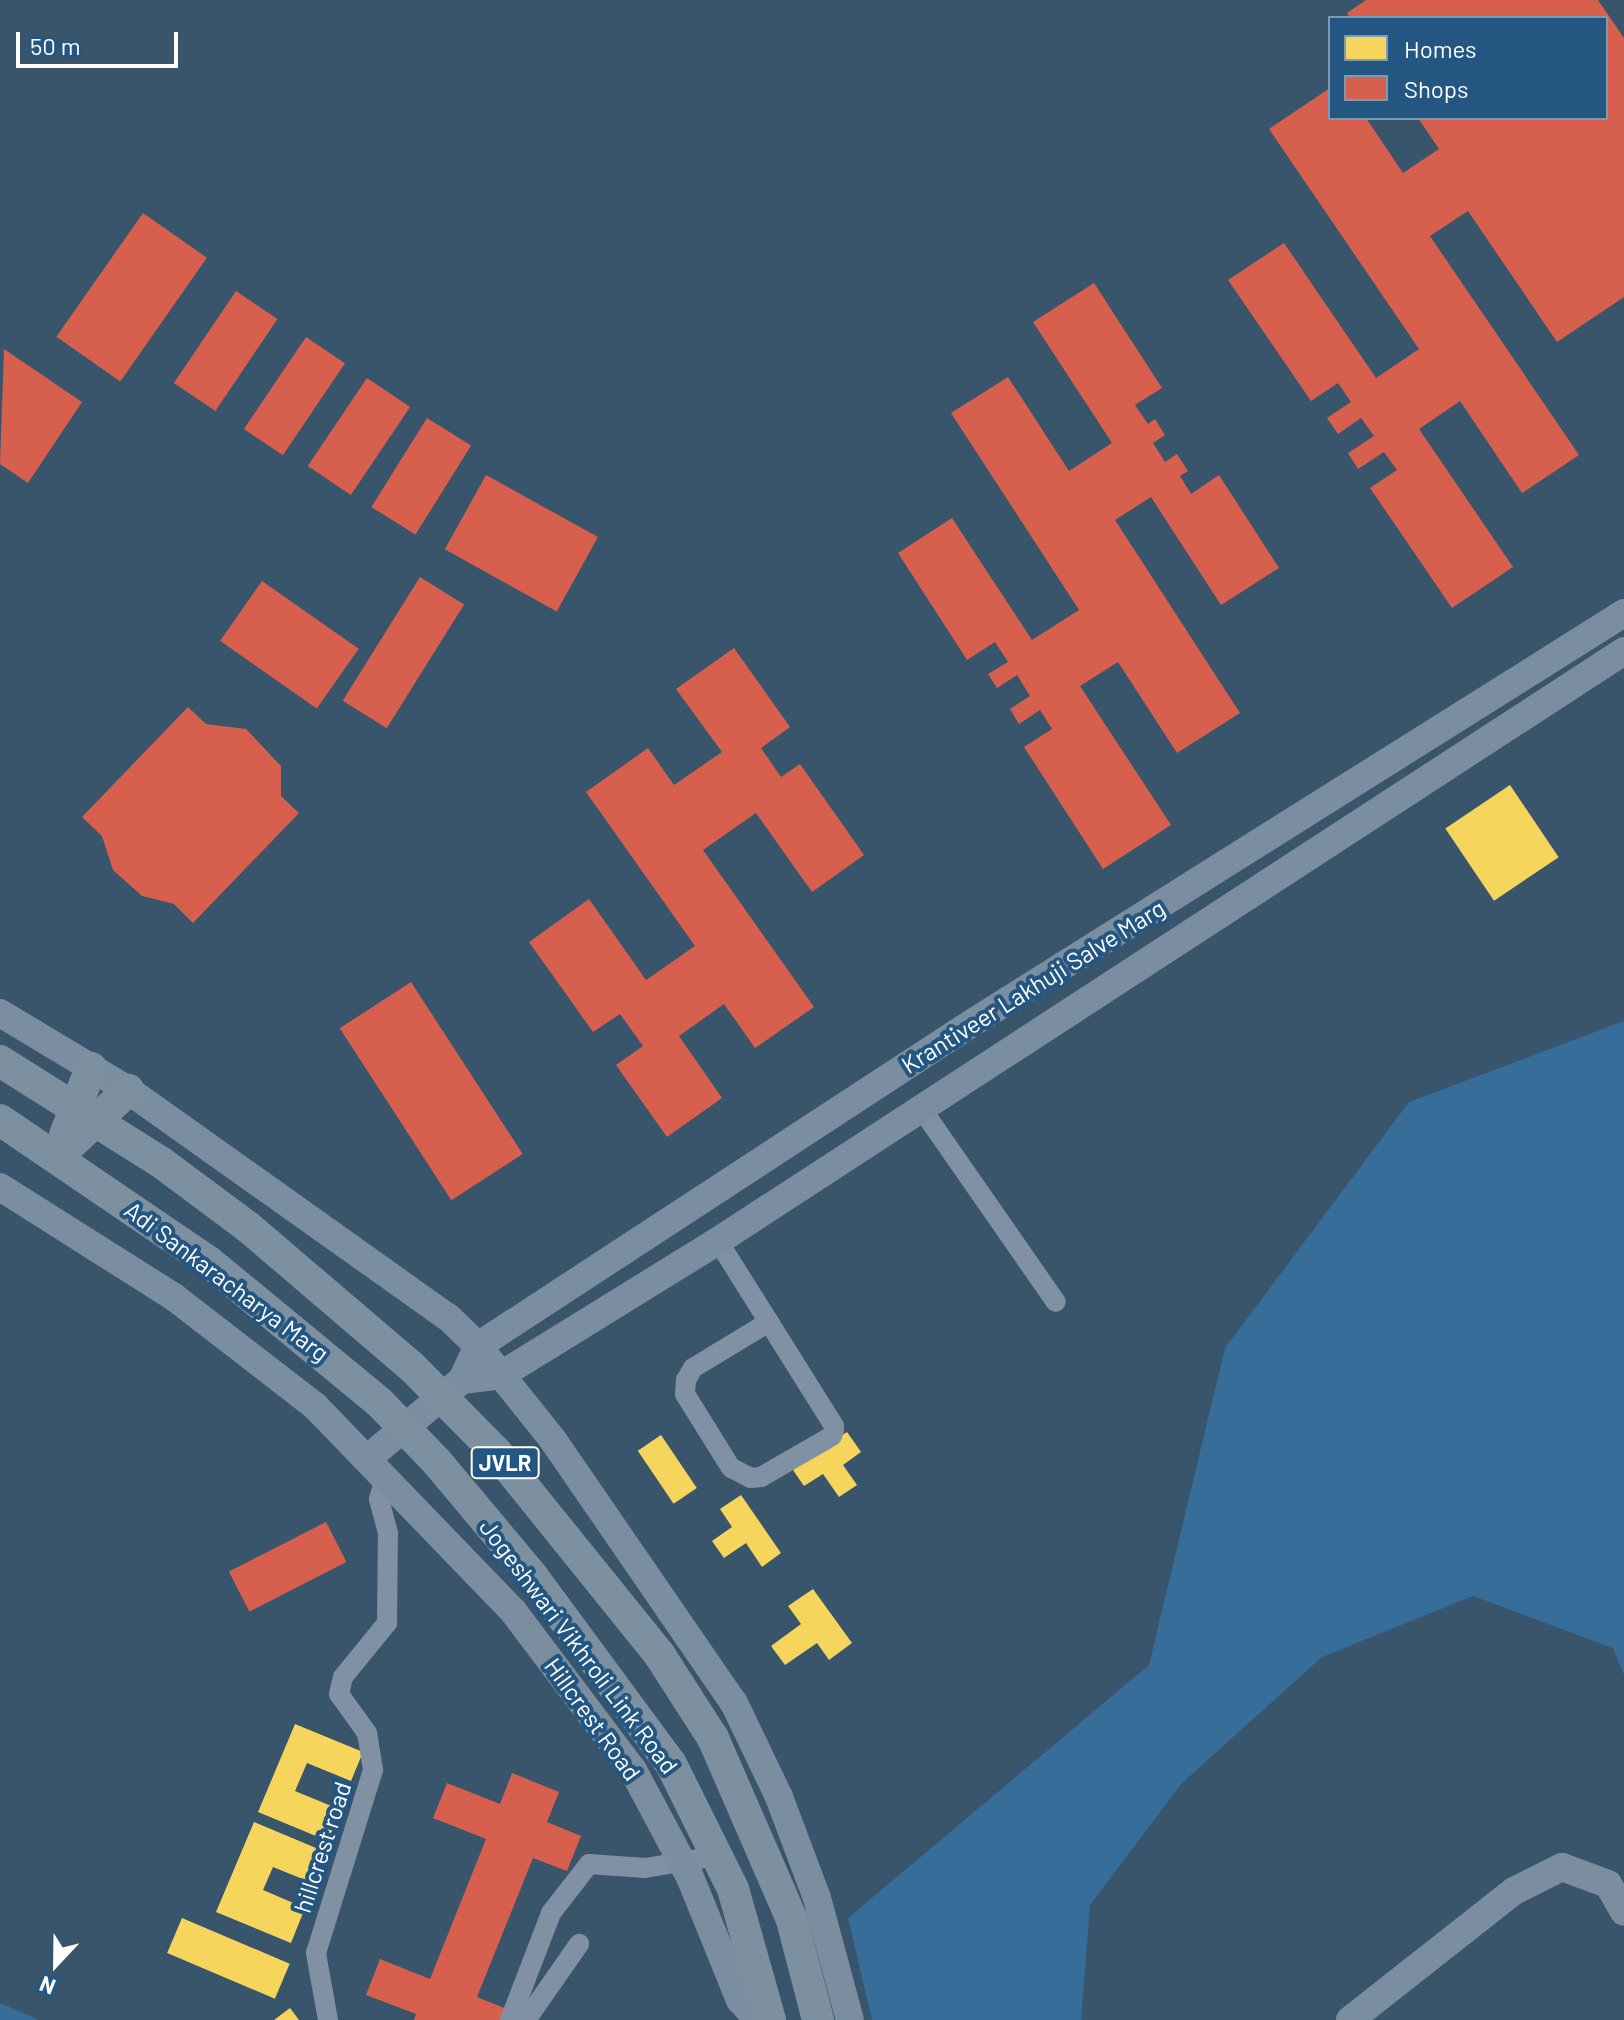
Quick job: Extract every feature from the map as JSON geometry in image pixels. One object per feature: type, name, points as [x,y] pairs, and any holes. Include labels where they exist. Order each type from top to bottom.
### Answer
[{"type":"main road","name":"Krantiveer Lakhuji Salve Marg","points":[[462,1380],[501,1375],[718,1241],[921,1108],[1620,633]]},
{"type":"main road","name":"Krantiveer Lakhuji Salve Marg","points":[[478,1346],[972,1023],[1620,633]]},
{"type":"main road","points":[[0,1013],[128,1090],[448,1317],[478,1346],[553,1440],[734,1703],[779,1797],[817,1898],[850,2020]]},
{"type":"main road","name":"JVLR","points":[[0,1061],[162,1163],[248,1227],[411,1366],[496,1452],[659,1654],[713,1738],[792,1920],[818,2020]]},
{"type":"main road","points":[[57,1157],[91,1068]]},
{"type":"main road","points":[[57,1157],[128,1090]]},
{"type":"main road","name":"Adi Sankaracharya Marg","points":[[0,1120],[244,1288],[380,1403],[437,1462]]},
{"type":"main road","name":"Hillcrest Road","points":[[0,1187],[174,1297],[315,1406],[513,1611],[633,1770],[682,1862],[740,2000],[758,2020]]},
{"type":"main road","points":[[377,1467],[462,1380],[478,1346]]},
{"type":"main road","name":"Jogeshwari Vikhroli Link Road","points":[[437,1462],[533,1577],[671,1764],[733,1889],[770,2020]]},
{"type":"main road","points":[[1350,2020],[1514,1891],[1562,1867],[1608,1884],[1624,1912]]},
{"type":"street","points":[[921,1108],[1056,1302]]},
{"type":"street","points":[[718,1241],[769,1322],[834,1430],[832,1436],[773,1471],[751,1478],[731,1468],[685,1394],[686,1380],[693,1368],[769,1322]]},
{"type":"street","name":"hillcrest road","points":[[328,2020],[316,1953],[373,1770],[367,1733],[339,1694],[343,1677],[387,1623],[388,1533],[379,1499],[377,1467]]},
{"type":"street","points":[[510,2020],[514,1998],[551,1913],[589,1864],[645,1868],[717,1856]]},
{"type":"street","points":[[526,2020],[579,1944]]},
{"type":"shaded area","points":[[1624,1021],[1624,1675],[1613,1648],[1473,1596],[1322,1657],[1182,1783],[1090,1905],[1081,2020],[872,2020],[848,1918],[1149,1665],[1225,1348],[1409,1102]]},
{"type":"shaded area","points":[[0,2003],[37,2019],[38,2020],[0,2020]]},
{"type":"building: Homes","points":[[1510,785],[1559,857],[1494,901],[1445,829]]},
{"type":"building: Homes","points":[[847,1432],[861,1452],[843,1465],[857,1485],[839,1497],[823,1474],[804,1486],[793,1470]]},
{"type":"building: Homes","points":[[661,1435],[697,1488],[674,1504],[638,1451]]},
{"type":"building: Homes","points":[[741,1495],[781,1553],[762,1567],[746,1543],[724,1558],[712,1541],[732,1527],[720,1509]]},
{"type":"building: Homes","points":[[813,1589],[852,1643],[829,1660],[817,1643],[785,1665],[771,1646],[801,1624],[788,1606]]},
{"type":"building: Homes","points":[[295,1724],[363,1752],[351,1781],[307,1763],[295,1791],[341,1810],[328,1841],[258,1812]]},
{"type":"building: Homes","points":[[254,1822],[328,1853],[315,1884],[273,1867],[263,1890],[305,1908],[291,1943],[216,1912]]},
{"type":"building: Homes","points":[[182,1918],[290,1964],[275,1999],[167,1953]]},
{"type":"building: Homes","points":[[290,2008],[299,2020],[274,2020]]},
{"type":"building: Shops","points":[[1366,0],[1598,0],[1624,38],[1624,297],[1557,342],[1468,211],[1430,236],[1579,455],[1522,493],[1460,401],[1419,429],[1513,567],[1452,608],[1370,488],[1397,470],[1384,452],[1358,469],[1348,453],[1374,436],[1361,418],[1338,434],[1327,418],[1351,402],[1338,383],[1311,401],[1228,280],[1284,243],[1376,378],[1419,349],[1269,129],[1328,89],[1328,120],[1367,120],[1403,173],[1439,149],[1419,120],[1608,120],[1608,16],[1349,16],[1347,13]]},
{"type":"building: Shops","points":[[143,213],[207,258],[120,381],[56,337]]},
{"type":"building: Shops","points":[[1094,283],[1162,388],[1135,405],[1148,424],[1155,419],[1165,435],[1153,443],[1165,462],[1177,454],[1188,471],[1180,476],[1191,494],[1219,475],[1279,568],[1221,605],[1151,497],[1115,520],[1240,713],[1177,753],[1118,662],[1080,686],[1171,825],[1103,869],[1024,747],[1052,729],[1040,710],[1019,724],[1010,709],[1030,696],[1017,675],[997,688],[988,674],[1008,662],[995,642],[967,660],[898,553],[952,518],[1032,640],[1079,610],[951,413],[1008,377],[1069,471],[1112,443],[1033,322]]},
{"type":"building: Shops","points":[[236,291],[277,319],[215,411],[174,383]]},
{"type":"building: Shops","points":[[306,337],[345,363],[283,455],[244,429]]},
{"type":"building: Shops","points":[[4,349],[82,402],[28,483],[0,464]]},
{"type":"building: Shops","points":[[367,378],[410,407],[351,495],[308,466]]},
{"type":"building: Shops","points":[[427,418],[471,446],[415,535],[371,507]]},
{"type":"building: Shops","points":[[486,475],[598,537],[557,611],[445,549]]},
{"type":"building: Shops","points":[[420,577],[464,605],[387,728],[343,701]]},
{"type":"building: Shops","points":[[262,581],[359,649],[317,708],[220,641]]},
{"type":"building: Shops","points":[[734,648],[790,727],[761,748],[781,777],[800,764],[864,855],[812,892],[756,813],[703,850],[814,1007],[755,1048],[724,1004],[679,1036],[722,1098],[667,1137],[616,1065],[643,1046],[620,1014],[593,1032],[529,942],[589,899],[646,980],[695,946],[586,792],[648,748],[674,785],[722,752],[676,689]]},
{"type":"building: Shops","points":[[188,707],[206,724],[246,729],[281,766],[281,796],[299,813],[193,923],[174,904],[142,896],[113,870],[102,836],[82,817]]},
{"type":"building: Shops","points":[[411,982],[523,1154],[451,1200],[340,1028]]},
{"type":"building: Shops","points":[[326,1522],[346,1562],[249,1612],[229,1571]]},
{"type":"building: Shops","points":[[512,1773],[559,1792],[547,1822],[581,1836],[567,1871],[533,1858],[477,1997],[509,2010],[505,2020],[414,2020],[416,2014],[366,1995],[380,1959],[430,1979],[486,1839],[433,1818],[447,1783],[500,1804]]}]
